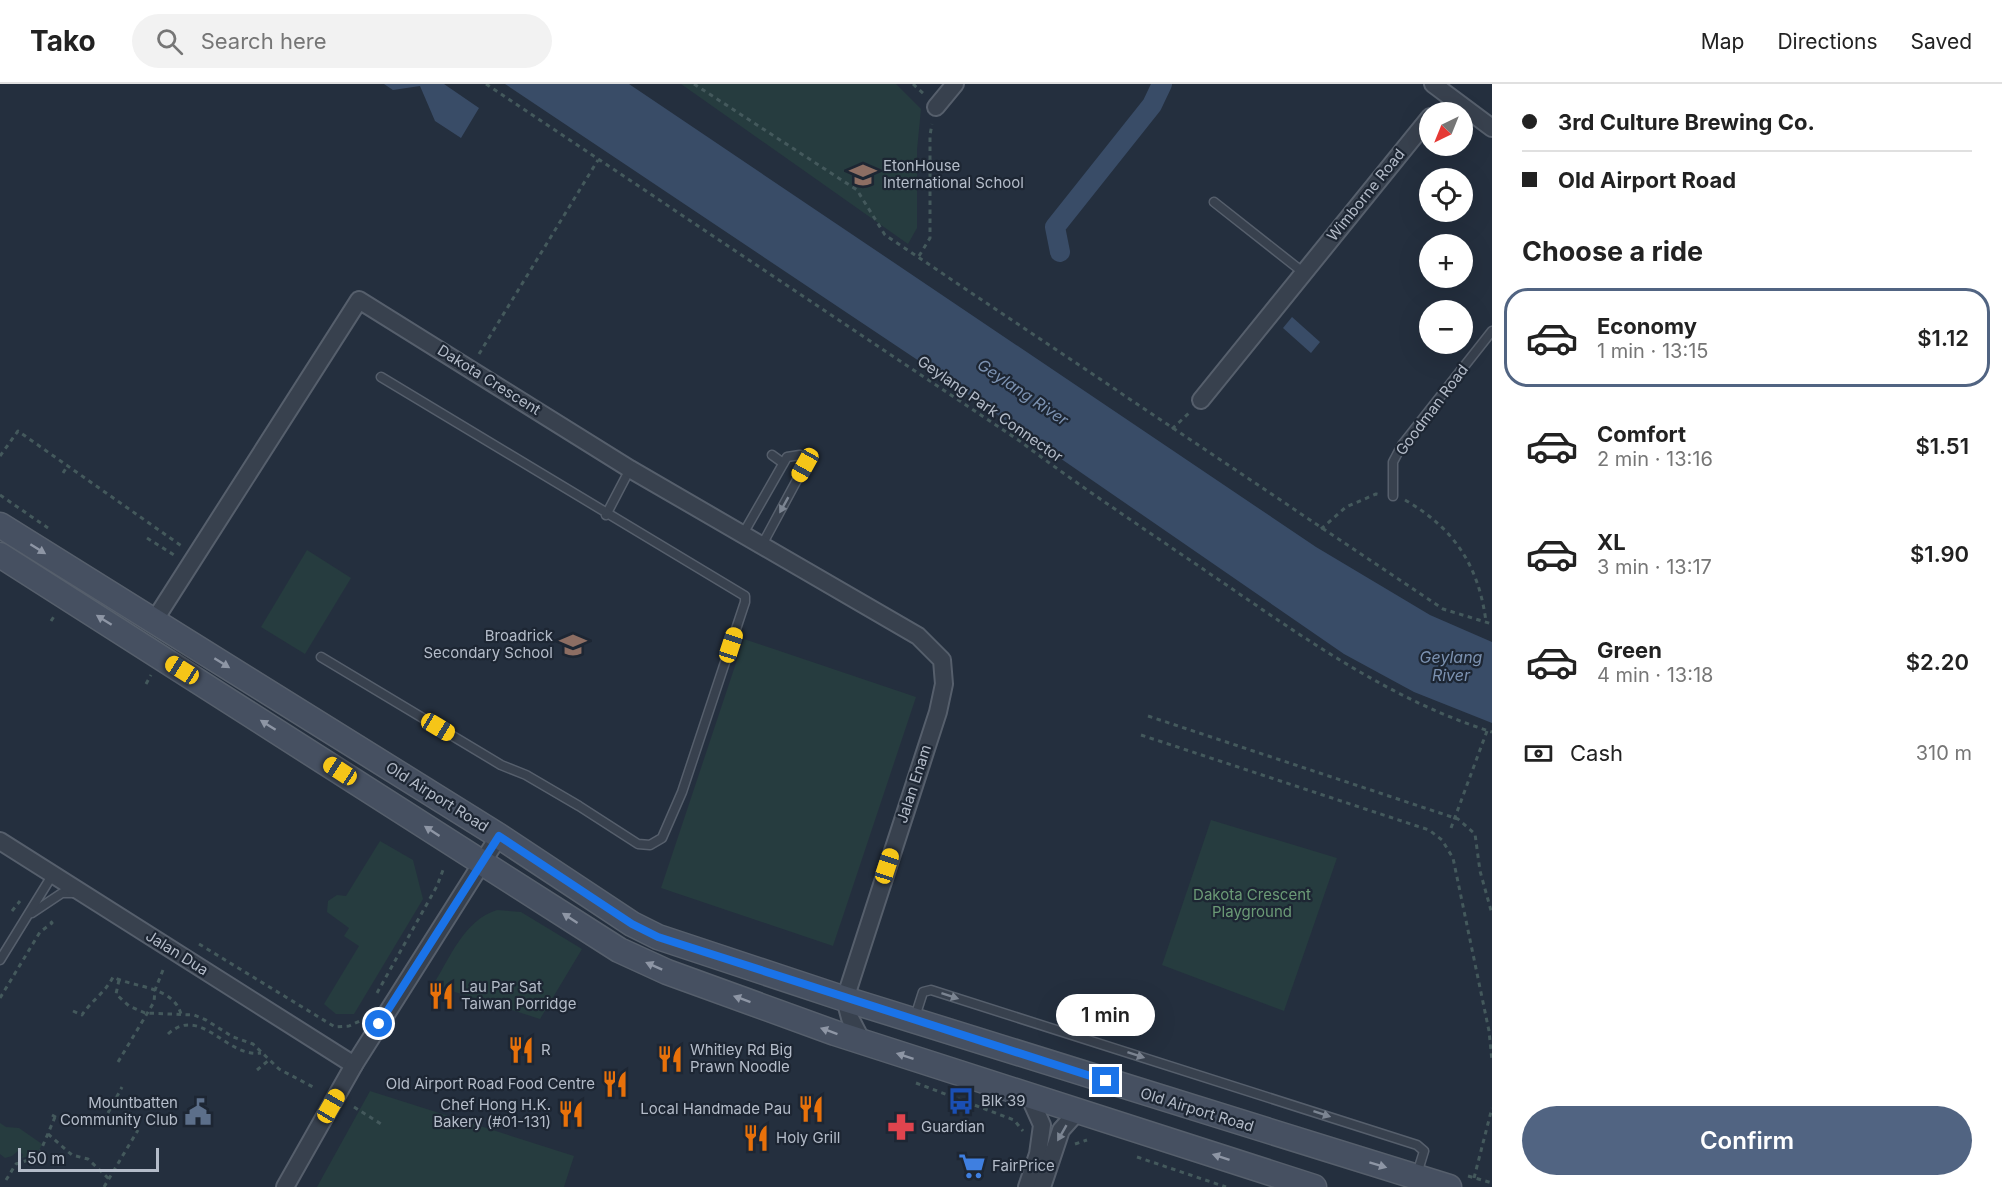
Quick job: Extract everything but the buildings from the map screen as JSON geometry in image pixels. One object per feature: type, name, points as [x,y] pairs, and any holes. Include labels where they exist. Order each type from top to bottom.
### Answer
[{"type":"main road","name":"Old Airport Road","points":[[0,525],[499,836],[632,924],[658,937],[844,999],[1449,1187]]},
{"type":"main road","name":"Old Airport Road","points":[[0,555],[619,950],[667,972],[863,1042],[1314,1187]]},
{"type":"street","points":[[936,107],[955,84]]},
{"type":"street","points":[[1433,84],[1492,128]]},
{"type":"street","points":[[1441,102],[1447,95]]},
{"type":"street","name":"Wimborne Road","points":[[1201,400],[1419,131]]},
{"type":"street","name":"Dakota Crescent","points":[[154,621],[359,300],[630,469],[918,636],[942,660]]},
{"type":"street","name":"Jalan Enam","points":[[844,999],[938,712],[944,684],[942,660]]},
{"type":"street","points":[[285,1187],[354,1065],[499,836]]},
{"type":"street","name":"Jalan Dua","points":[[0,841],[354,1065]]},
{"type":"street","points":[[844,999],[863,1042]]},
{"type":"street","points":[[1028,1187],[1038,1154],[1042,1125],[1029,1096]]},
{"type":"street","points":[[1042,1187],[1061,1130],[1078,1111]]},
{"type":"lane","points":[[1214,202],[1304,273]]},
{"type":"lane","name":"Goodman Road","points":[[1393,496],[1393,462],[1402,445],[1492,331]]},
{"type":"lane","points":[[321,657],[501,765],[526,775],[579,806],[638,844],[650,844],[663,838],[682,792],[745,596],[381,377]]},
{"type":"lane","points":[[743,534],[783,463],[792,454],[800,455],[805,465],[762,545]]},
{"type":"lane","points":[[772,455],[783,463]]},
{"type":"lane","points":[[606,514],[630,469]]},
{"type":"lane","points":[[0,960],[53,874]]},
{"type":"lane","points":[[27,917],[62,893],[83,893]]},
{"type":"lane","points":[[914,1020],[923,992],[931,990],[1417,1145],[1424,1151],[1416,1177]]},
{"type":"path","name":"Geylang Park Connector","points":[[486,84],[1021,442],[1092,496],[1333,657],[1405,696],[1492,732]]},
{"type":"path","points":[[694,84],[857,190],[885,235],[1443,609],[1492,624]]},
{"type":"path","points":[[919,256],[930,238],[930,135],[936,107]]},
{"type":"path","points":[[479,354],[598,160]]},
{"type":"path","points":[[1172,429],[1201,400]]},
{"type":"path","points":[[0,456],[18,431],[187,550]]},
{"type":"path","points":[[63,473],[68,465]]},
{"type":"path","points":[[1321,529],[1346,507],[1376,494],[1401,497],[1425,512],[1456,543],[1472,566],[1482,594],[1486,622]]},
{"type":"path","points":[[0,495],[51,530]]},
{"type":"path","points":[[147,538],[178,558]]},
{"type":"path","points":[[51,621],[56,613]]},
{"type":"path","points":[[1148,716],[1454,818],[1475,834],[1479,871],[1492,914]]},
{"type":"path","points":[[1451,828],[1487,730]]},
{"type":"path","points":[[1142,735],[1429,830],[1442,840],[1454,858],[1489,1031],[1492,1061]]},
{"type":"path","points":[[373,1000],[438,886],[443,870]]},
{"type":"path","points":[[0,998],[40,932],[52,923]]},
{"type":"path","points":[[118,1062],[154,1002],[155,990],[162,969]]},
{"type":"path","points":[[73,1011],[82,1015],[88,1005],[104,993],[113,978],[155,990],[175,1003],[181,1014]]},
{"type":"path","points":[[119,980],[116,994],[129,1006],[146,1013],[194,1015],[206,1020],[233,1037],[253,1044],[279,1069],[313,1087]]},
{"type":"path","points":[[349,1026],[362,1020],[367,1010]]},
{"type":"path","points":[[168,1034],[176,1027],[186,1024],[197,1025],[242,1049],[262,1053]]},
{"type":"path","points":[[257,1070],[269,1060]]},
{"type":"path","points":[[108,1113],[123,1087]]},
{"type":"path","points":[[354,1107],[381,1124]]},
{"type":"path","points":[[1474,1178],[1492,1108]]},
{"type":"path","points":[[6,1180],[16,1164],[38,1157],[55,1117]]},
{"type":"path","points":[[104,1187],[138,1130]]},
{"type":"path","points":[[48,1134],[72,1155],[88,1160],[109,1179]]},
{"type":"path","points":[[1071,1150],[1074,1145],[1087,1140]]},
{"type":"path","points":[[1137,1158],[1226,1187]]},
{"type":"green space","name":"EtonHouse International School","points":[[681,84],[896,84],[921,109],[917,150],[917,228],[908,244]]},
{"type":"green space","points":[[307,550],[351,578],[305,654],[261,627]]},
{"type":"green space","points":[[744,639],[916,697],[833,946],[661,888]]},
{"type":"green space","name":"Dakota Crescent Playground","points":[[1211,820],[1337,858],[1284,1011],[1162,965]]},
{"type":"green space","points":[[380,841],[413,860],[423,899],[354,1014],[336,1014],[324,1004],[359,946],[344,936],[349,928],[327,912],[328,901],[337,895],[346,896]]},
{"type":"green space","points":[[497,910],[521,912],[582,949],[540,1019],[433,985],[467,931],[485,915]]},
{"type":"green space","points":[[370,1091],[574,1156],[564,1187],[317,1187]]},
{"type":"green space","points":[[0,1123],[6,1127],[19,1128],[42,1144],[39,1151],[21,1158],[23,1155],[19,1150],[5,1158],[0,1154]]},
{"type":"water","points":[[384,84],[444,84],[479,108],[461,138],[435,121],[420,86],[393,90]]},
{"type":"water","name":"Geylang River","points":[[505,84],[629,84],[1316,547],[1430,615],[1492,642],[1492,723],[1414,692],[1344,654],[931,369]]},
{"type":"water","points":[[1292,317],[1320,342],[1311,353],[1283,328]]},
{"type":"waterway","points":[[1060,252],[1055,227],[1152,105],[1162,84]]},
{"type":"place","name":"EtonHouse International School","points":[[863,175]]},
{"type":"place","name":"Broadrick Secondary School","points":[[573,645]]},
{"type":"place","name":"Lau Par Sat Taiwan Porridge","points":[[441,996]]},
{"type":"place","name":"R","points":[[521,1050]]},
{"type":"place","name":"Whitley Rd Big Prawn Noodle","points":[[670,1059]]},
{"type":"place","name":"Old Airport Road Food Centre","points":[[615,1084]]},
{"type":"place","name":"Blk 39","points":[[961,1101]]},
{"type":"place","name":"Local Handmade Pau","points":[[811,1109]]},
{"type":"place","name":"Mountbatten Community Club","points":[[198,1112]]},
{"type":"place","name":"Chef Hong H.K. Bakery (#01-131)","points":[[571,1114]]},
{"type":"place","name":"Guardian","points":[[901,1127]]},
{"type":"place","name":"Holy Grill","points":[[756,1138]]},
{"type":"place","name":"FairPrice","points":[[972,1166]]},
{"type":"route","points":[[379,1024],[499,836],[632,924],[658,937],[844,999],[1106,1081]]}]
